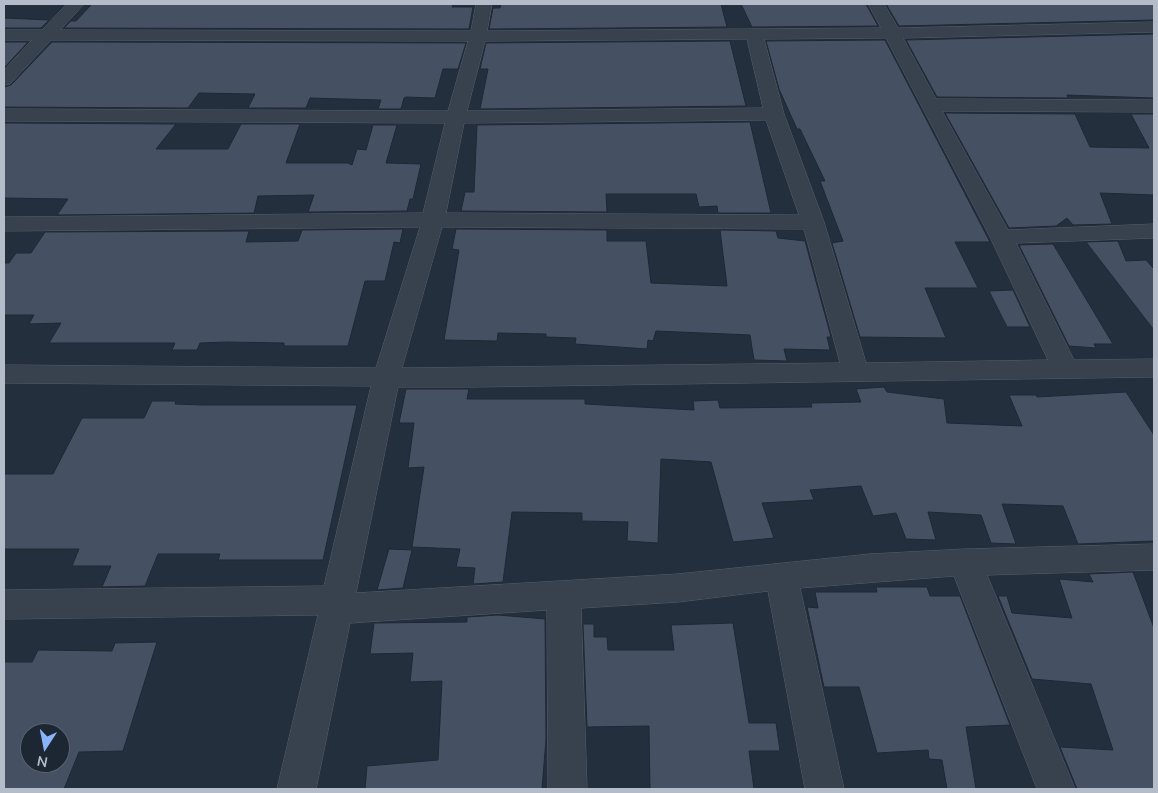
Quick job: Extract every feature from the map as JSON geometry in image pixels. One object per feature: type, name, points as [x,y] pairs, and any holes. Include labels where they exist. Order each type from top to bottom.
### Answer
[{"type":"street","points":[[4,80],[76,4]]},
{"type":"street","points":[[297,789],[386,378],[433,220],[456,117],[478,36],[484,4]]},
{"type":"street","points":[[876,4],[1002,237],[1065,369]]},
{"type":"street","points":[[4,35],[263,37],[892,33],[1154,26]]},
{"type":"street","points":[[754,33],[774,114],[813,222],[855,371]]},
{"type":"street","points":[[929,105],[1154,106]]},
{"type":"street","points":[[4,115],[456,117],[774,114]]},
{"type":"street","points":[[4,224],[433,220],[813,222]]},
{"type":"street","points":[[1002,237],[1154,231]]},
{"type":"street","points":[[4,374],[386,378],[1154,368]]},
{"type":"street","points":[[4,605],[337,604],[564,596],[678,588],[781,576],[965,562],[1154,557]]},
{"type":"street","points":[[965,562],[1056,789]]},
{"type":"street","points":[[781,576],[825,789]]},
{"type":"street","points":[[564,596],[568,789]]},
{"type":"building","points":[[92,4],[453,4],[452,7],[473,7],[469,29],[64,28],[71,21],[76,21]]},
{"type":"building","points":[[501,4],[721,4],[727,27],[489,29],[493,8],[500,8]]},
{"type":"building","points":[[741,4],[866,4],[878,26],[752,27]]},
{"type":"building","points":[[886,4],[1154,4],[1154,20],[899,26]]},
{"type":"building","points":[[4,18],[49,20],[41,28],[4,28]]},
{"type":"building","points":[[1154,34],[1154,98],[1067,95],[1068,98],[937,97],[906,40]]},
{"type":"building","points":[[885,40],[990,242],[955,242],[978,288],[925,288],[946,338],[860,337],[832,243],[843,241],[820,181],[825,181],[800,129],[797,129],[779,89],[766,41]]},
{"type":"building","points":[[730,41],[746,106],[480,109],[488,69],[480,69],[486,43]]},
{"type":"building","points":[[4,42],[28,42],[4,68]]},
{"type":"building","points":[[52,42],[466,43],[458,69],[443,69],[435,98],[406,97],[401,109],[378,109],[381,100],[310,98],[306,108],[248,108],[255,94],[199,93],[188,108],[4,107],[4,87],[11,85]]},
{"type":"building","points":[[945,113],[1075,114],[1090,147],[1149,148],[1131,114],[1154,114],[1154,195],[1100,193],[1112,224],[1073,225],[1067,218],[1056,226],[1009,228]]},
{"type":"building","points":[[750,122],[771,213],[718,213],[717,206],[699,207],[696,194],[606,194],[607,212],[461,211],[465,192],[474,192],[477,125]]},
{"type":"building","points":[[4,123],[176,124],[156,149],[228,149],[241,124],[300,124],[286,163],[348,163],[352,165],[357,149],[366,150],[373,125],[397,125],[386,163],[421,164],[413,199],[410,199],[407,211],[308,212],[314,195],[258,196],[254,213],[57,215],[68,199],[4,198]]},
{"type":"building","points":[[403,229],[400,243],[394,242],[385,281],[365,281],[348,346],[284,346],[284,343],[227,342],[200,343],[197,350],[172,350],[175,343],[49,343],[61,323],[29,324],[34,315],[4,315],[4,263],[9,263],[16,253],[31,253],[45,232],[249,231],[246,242],[298,241],[302,230]]},
{"type":"building","points":[[456,229],[607,230],[607,241],[646,241],[651,283],[727,286],[720,230],[776,231],[778,238],[805,241],[831,337],[827,337],[830,350],[784,349],[787,361],[754,360],[750,335],[656,331],[653,341],[648,340],[647,349],[575,344],[576,338],[546,337],[546,334],[498,333],[497,341],[444,340],[459,250],[452,249]]},
{"type":"building","points":[[1118,241],[1126,261],[1146,260],[1154,269],[1154,330],[1086,242]]},
{"type":"building","points":[[1053,244],[1113,344],[1094,344],[1096,348],[1069,346],[1019,245]]},
{"type":"building","points":[[1013,290],[1030,327],[1007,327],[989,291]]},
{"type":"building","points":[[884,387],[887,392],[944,399],[947,423],[1022,426],[1009,395],[1036,395],[1037,397],[1126,392],[1154,435],[1154,541],[1078,544],[1063,506],[1002,504],[1016,544],[991,543],[981,515],[928,512],[936,540],[906,539],[896,513],[873,516],[861,486],[810,490],[814,500],[762,503],[774,538],[733,542],[711,462],[661,459],[658,543],[627,541],[628,522],[582,521],[582,513],[512,512],[503,582],[473,584],[475,568],[456,567],[460,549],[412,547],[424,467],[408,468],[414,423],[399,423],[406,389],[469,389],[467,399],[585,399],[585,404],[694,410],[693,401],[718,400],[720,408],[812,407],[811,403],[861,402],[856,389]]},
{"type":"building","points":[[152,401],[176,401],[175,404],[203,405],[357,405],[323,560],[218,560],[220,554],[158,554],[145,586],[102,587],[111,566],[72,566],[79,549],[4,549],[4,474],[53,474],[82,418],[144,418]]},
{"type":"building","points":[[389,549],[412,550],[403,588],[377,590]]},
{"type":"building","points":[[1133,572],[1154,628],[1154,789],[1077,789],[1060,747],[1113,750],[1091,684],[1032,679],[998,596],[1007,596],[1012,613],[1072,618],[1059,579],[1093,582],[1089,574]]},
{"type":"building","points":[[876,587],[927,587],[930,596],[960,596],[1010,725],[966,727],[976,789],[947,789],[942,760],[929,759],[928,750],[877,753],[859,687],[824,687],[807,607],[818,608],[815,592],[877,592]]},
{"type":"building","points":[[498,615],[545,619],[546,739],[542,789],[365,789],[367,766],[438,760],[442,681],[410,682],[413,653],[370,654],[374,623],[467,622],[467,617]]},
{"type":"building","points":[[733,623],[749,723],[776,723],[780,751],[749,751],[754,789],[650,789],[649,726],[587,727],[583,624],[594,624],[594,637],[607,637],[608,650],[674,650],[671,625]]},
{"type":"building","points":[[157,642],[123,751],[79,752],[64,789],[4,789],[4,662],[32,662],[38,650],[112,651],[115,643]]}]
